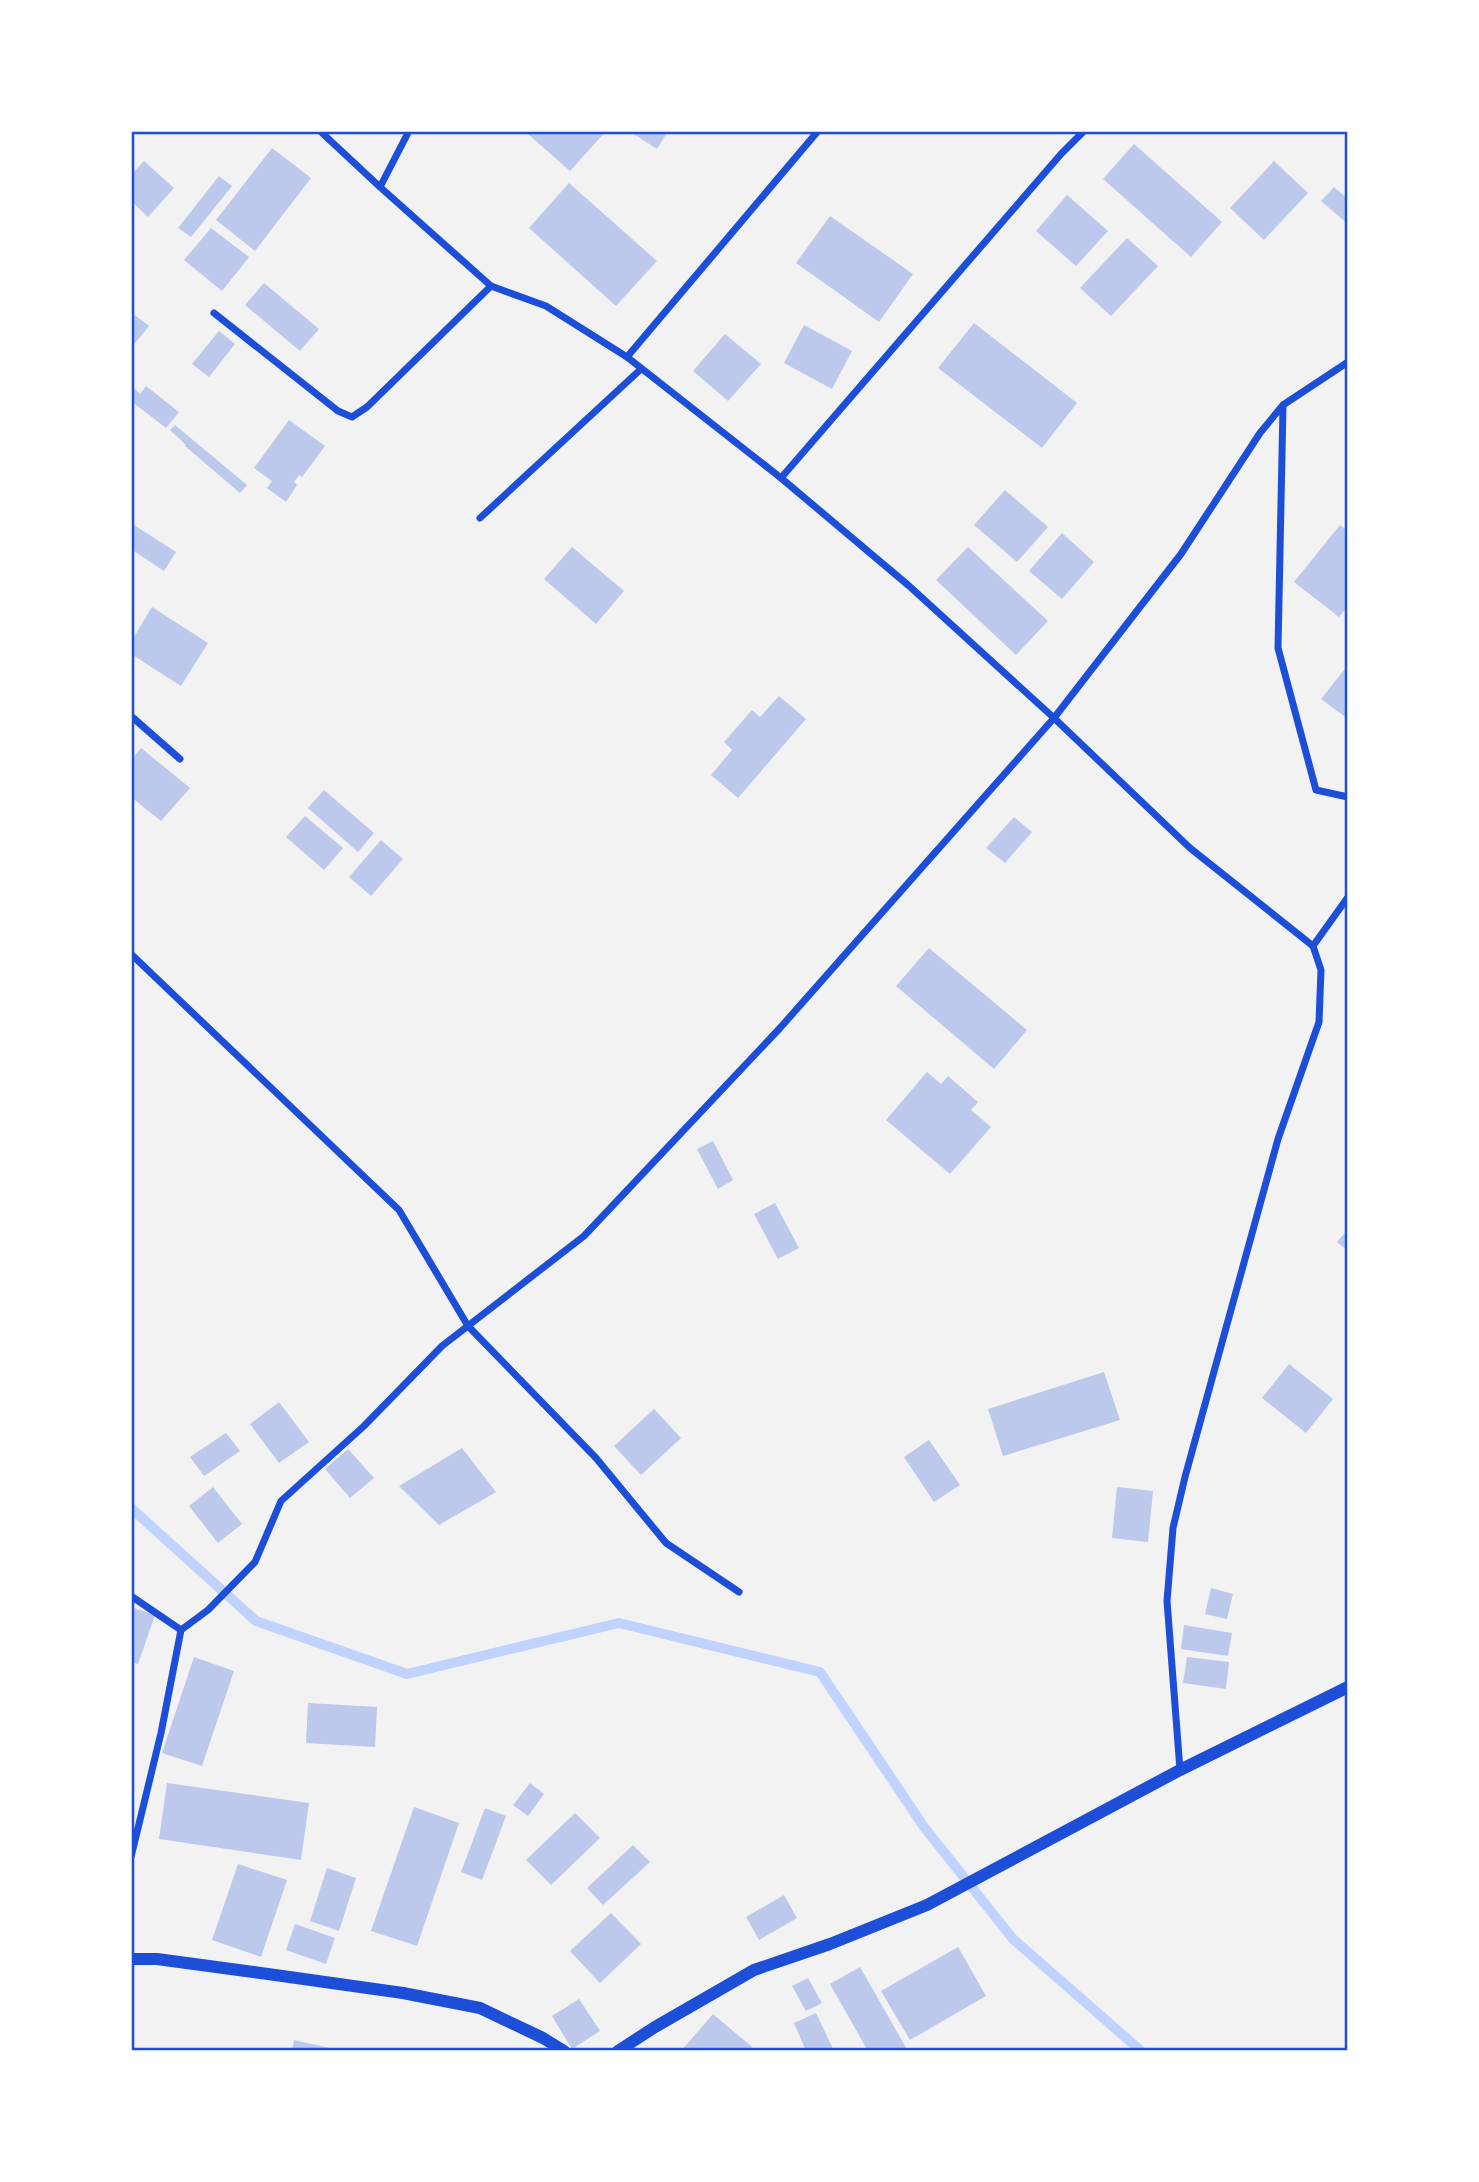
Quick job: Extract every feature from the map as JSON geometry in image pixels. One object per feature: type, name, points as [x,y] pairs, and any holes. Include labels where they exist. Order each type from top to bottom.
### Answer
[{"type":"street","points":[[320,131],[491,286],[546,306],[627,357],[781,478],[908,585],[1054,718],[1190,848],[1313,946],[1321,970],[1319,1022],[1278,1139],[1173,1528],[1167,1601],[1180,1770]]},
{"type":"street","points":[[380,187],[409,131]]},
{"type":"street","points":[[627,357],[818,131]]},
{"type":"street","points":[[781,478],[1061,154],[1084,131]]},
{"type":"street","points":[[214,313],[338,411],[352,416],[368,407],[491,286]]},
{"type":"street","points":[[131,1857],[161,1733],[181,1630],[208,1610],[255,1562],[281,1501],[363,1426],[442,1346],[584,1236],[780,1028],[1054,718],[1181,554],[1260,433],[1283,405],[1348,362]]},
{"type":"street","points":[[481,518],[641,369]]},
{"type":"street","points":[[1283,405],[1278,648],[1316,790],[1348,797]]},
{"type":"street","points":[[131,716],[180,759]]},
{"type":"street","points":[[1313,946],[1348,897]]},
{"type":"street","points":[[131,954],[399,1210],[468,1326],[596,1458],[666,1543],[739,1592]]},
{"type":"street","points":[[131,1596],[181,1630]]},
{"type":"street","points":[[618,2051],[754,1970],[830,1944],[927,1905],[1180,1770],[1348,1687]]},
{"type":"street","points":[[131,1960],[157,1959],[268,1974],[403,1993],[480,2008],[544,2038],[564,2051]]},
{"type":"building","points":[[531,131],[606,131],[570,171],[528,134]]},
{"type":"building","points":[[629,131],[668,131],[657,149]]},
{"type":"building","points":[[1134,144],[1222,222],[1191,257],[1103,179]]},
{"type":"building","points":[[272,148],[311,178],[255,251],[216,220]]},
{"type":"building","points":[[144,161],[174,188],[148,217],[131,201],[131,175]]},
{"type":"building","points":[[1274,161],[1308,193],[1264,240],[1230,208]]},
{"type":"building","points":[[219,176],[232,186],[191,237],[178,228]]},
{"type":"building","points":[[569,183],[657,261],[616,306],[529,228]]},
{"type":"building","points":[[1334,187],[1348,199],[1348,224],[1321,201]]},
{"type":"building","points":[[1067,195],[1108,231],[1076,266],[1036,231]]},
{"type":"building","points":[[830,216],[913,274],[879,322],[796,263]]},
{"type":"building","points":[[211,228],[249,257],[222,291],[184,260]]},
{"type":"building","points":[[1127,238],[1158,266],[1111,316],[1080,288]]},
{"type":"building","points":[[264,283],[319,329],[300,351],[245,305]]},
{"type":"building","points":[[131,312],[149,326],[131,348]]},
{"type":"building","points":[[974,323],[1077,403],[1042,448],[938,368]]},
{"type":"building","points":[[804,325],[852,351],[832,389],[784,363]]},
{"type":"building","points":[[219,331],[235,344],[209,377],[192,364]]},
{"type":"building","points":[[725,334],[761,364],[728,401],[693,371]]},
{"type":"building","points":[[146,386],[179,412],[166,428],[131,401],[131,394],[135,389],[140,394]]},
{"type":"building","points":[[289,420],[325,446],[302,477],[299,475],[294,482],[297,485],[286,502],[267,488],[272,481],[254,468]]},
{"type":"building","points":[[175,425],[247,485],[240,493],[185,446],[170,430]]},
{"type":"building","points":[[1005,490],[1048,527],[1017,562],[974,525]]},
{"type":"building","points":[[131,523],[176,552],[164,571],[131,549]]},
{"type":"building","points":[[1340,525],[1348,531],[1348,606],[1339,617],[1294,582]]},
{"type":"building","points":[[1062,533],[1094,562],[1062,599],[1029,571]]},
{"type":"building","points":[[572,547],[624,591],[596,624],[544,579]]},
{"type":"building","points":[[968,547],[1048,621],[1016,655],[936,580]]},
{"type":"building","points":[[152,607],[208,643],[181,686],[131,654],[131,642]]},
{"type":"building","points":[[1348,665],[1348,719],[1321,699]]},
{"type":"building","points":[[779,696],[806,719],[738,798],[711,775],[732,750],[724,742],[752,710],[760,717]]},
{"type":"building","points":[[141,748],[190,788],[161,821],[131,797],[131,760]]},
{"type":"building","points":[[324,790],[374,833],[358,852],[308,808]]},
{"type":"building","points":[[305,816],[343,848],[324,870],[286,837]]},
{"type":"building","points":[[1014,817],[1032,832],[1005,863],[986,848]]},
{"type":"building","points":[[381,840],[403,859],[371,896],[349,877]]},
{"type":"building","points":[[929,948],[1027,1030],[994,1069],[896,986]]},
{"type":"building","points":[[927,1072],[941,1084],[948,1076],[978,1102],[971,1110],[991,1127],[950,1174],[886,1120]]},
{"type":"building","points":[[713,1141],[733,1180],[718,1189],[697,1149]]},
{"type":"building","points":[[775,1203],[799,1248],[778,1259],[754,1214]]},
{"type":"building","points":[[1348,1229],[1348,1251],[1337,1242]]},
{"type":"building","points":[[1289,1364],[1333,1399],[1306,1433],[1262,1398]]},
{"type":"building","points":[[1104,1372],[1120,1420],[1003,1456],[988,1409]]},
{"type":"building","points":[[279,1402],[309,1442],[279,1463],[250,1424]]},
{"type":"building","points":[[654,1409],[681,1438],[641,1475],[614,1446]]},
{"type":"building","points":[[226,1433],[240,1451],[204,1476],[190,1457]]},
{"type":"building","points":[[929,1440],[960,1485],[934,1502],[904,1457]]},
{"type":"building","points":[[462,1448],[496,1492],[439,1525],[399,1486]]},
{"type":"building","points":[[348,1449],[374,1478],[350,1498],[325,1469]]},
{"type":"building","points":[[213,1487],[242,1524],[218,1543],[189,1506]]},
{"type":"building","points":[[1117,1487],[1153,1491],[1148,1542],[1112,1538]]},
{"type":"building","points":[[1211,1588],[1233,1594],[1227,1619],[1205,1614]]},
{"type":"building","points":[[131,1607],[155,1615],[138,1664],[131,1662]]},
{"type":"building","points":[[1184,1625],[1232,1633],[1228,1656],[1181,1649]]},
{"type":"building","points":[[194,1657],[234,1671],[202,1766],[162,1753]]},
{"type":"building","points":[[1187,1657],[1229,1662],[1226,1689],[1183,1683]]},
{"type":"building","points":[[308,1703],[377,1707],[375,1747],[306,1743]]},
{"type":"building","points":[[167,1783],[309,1803],[301,1860],[159,1839]]},
{"type":"building","points":[[530,1783],[544,1794],[528,1816],[513,1805]]},
{"type":"building","points":[[414,1807],[459,1823],[417,1946],[371,1931]]},
{"type":"building","points":[[485,1808],[506,1816],[482,1880],[461,1872]]},
{"type":"building","points":[[575,1813],[600,1838],[551,1885],[526,1860]]},
{"type":"building","points":[[633,1845],[650,1862],[603,1905],[587,1888]]},
{"type":"building","points":[[238,1864],[287,1880],[261,1957],[212,1940]]},
{"type":"building","points":[[327,1868],[356,1878],[339,1931],[310,1921]]},
{"type":"building","points":[[784,1895],[797,1918],[759,1940],[746,1917]]},
{"type":"building","points":[[611,1913],[641,1944],[600,1983],[570,1951]]},
{"type":"building","points":[[295,1924],[335,1938],[326,1964],[286,1950]]},
{"type":"building","points":[[958,1947],[986,1996],[910,2040],[881,1991]]},
{"type":"building","points":[[860,1967],[908,2051],[868,2051],[830,1984]]},
{"type":"building","points":[[808,1978],[822,2003],[806,2011],[792,1986]]},
{"type":"building","points":[[579,1999],[600,2031],[572,2049],[552,2016]]},
{"type":"building","points":[[816,2013],[834,2051],[806,2051],[794,2023]]},
{"type":"building","points":[[713,2014],[752,2047],[749,2051],[681,2051]]},
{"type":"building","points":[[294,2040],[338,2050],[338,2051],[292,2051]]},
{"type":"waterway","points":[[131,1508],[256,1621],[407,1674],[619,1623],[820,1672],[924,1827],[1013,1939],[1141,2051]]}]
